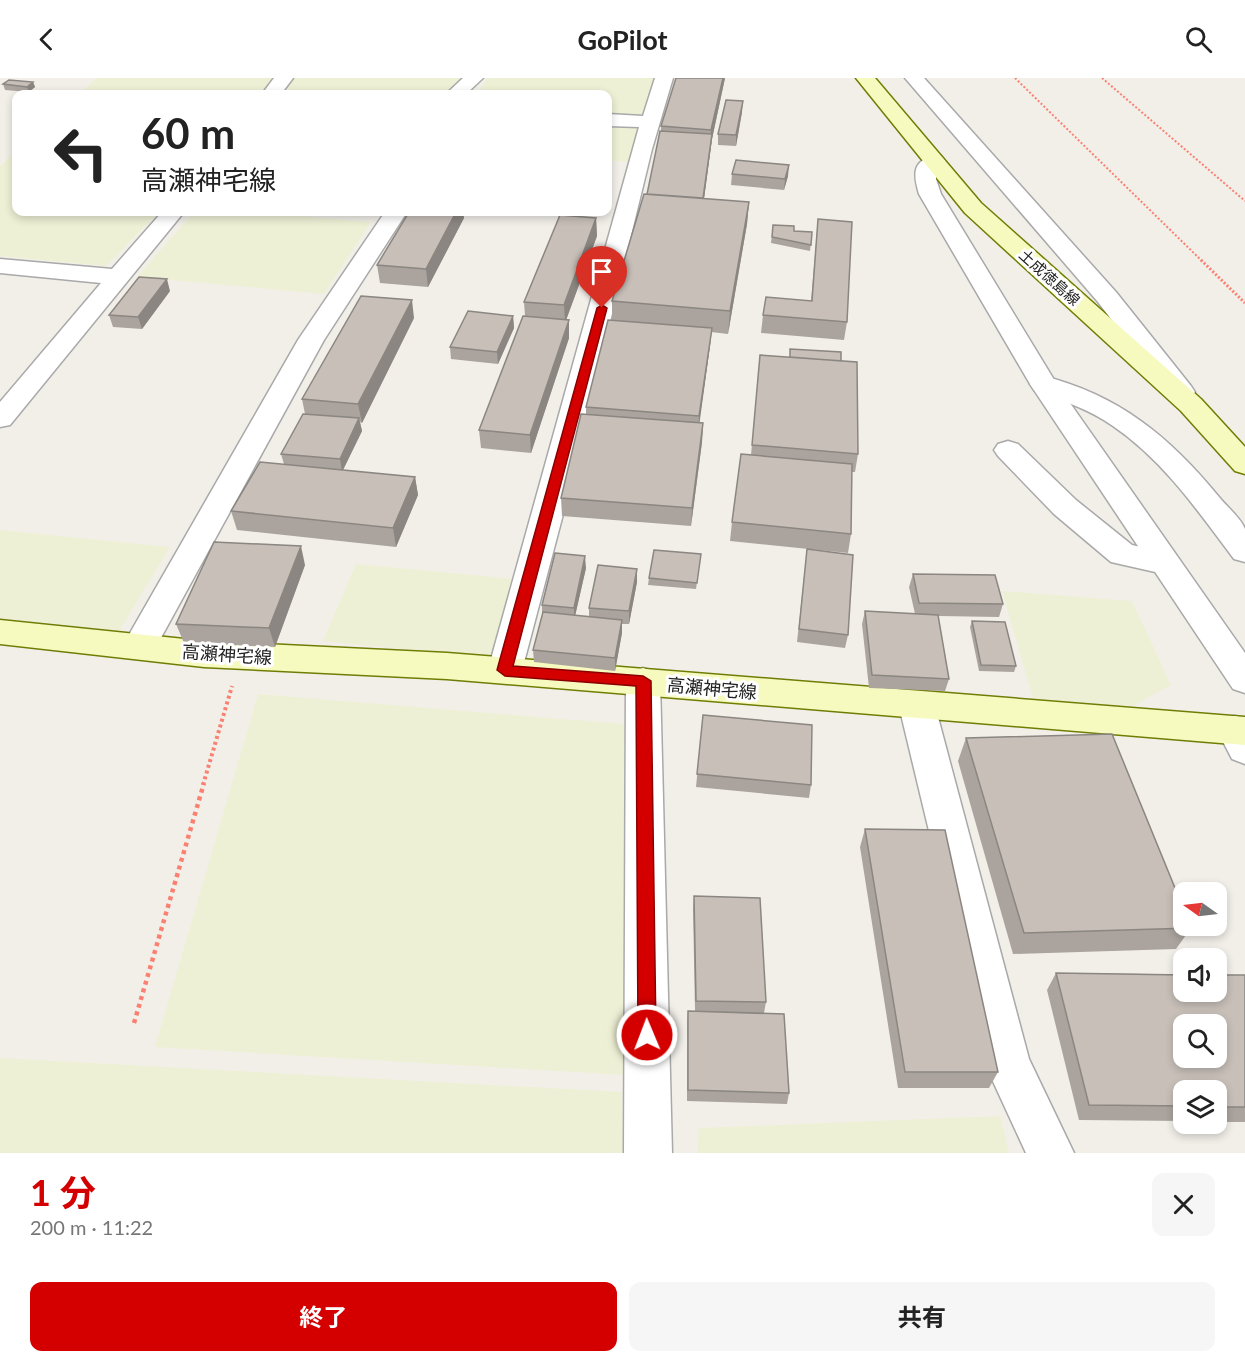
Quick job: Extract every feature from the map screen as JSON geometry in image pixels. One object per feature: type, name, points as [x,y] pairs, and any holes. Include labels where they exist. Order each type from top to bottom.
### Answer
[{"type":"main road","name":"土成徳島線","points":[[865,78],[973,208],[1191,405],[1245,465]]},
{"type":"main road","name":"高瀬神宅線","points":[[0,632],[241,656],[505,670],[643,681],[1242,737]]},
{"type":"street","points":[[274,90],[284,78]]},
{"type":"street","points":[[460,90],[474,78]]},
{"type":"street","points":[[505,670],[551,503],[642,149],[664,78]]},
{"type":"street","points":[[914,78],[1107,297],[1191,405]]},
{"type":"street","points":[[612,120],[651,122]]},
{"type":"street","points":[[935,161],[925,167],[925,179],[930,194],[1043,384],[1245,680]]},
{"type":"street","points":[[0,419],[170,216]]},
{"type":"street","points":[[139,647],[311,340],[393,216]]},
{"type":"street","points":[[0,266],[118,277]]},
{"type":"street","points":[[1043,384],[1099,405],[1118,416],[1170,458],[1245,551]]},
{"type":"street","points":[[1008,450],[1065,507],[1122,554],[1164,564]]},
{"type":"street","points":[[643,681],[648,1153]]},
{"type":"street","points":[[917,706],[1008,1064],[1050,1153]]},
{"type":"path","points":[[1015,78],[1245,303]]},
{"type":"path","points":[[1102,78],[1245,201]]},
{"type":"path","points":[[134,1023],[241,656]]},
{"type":"green space","points":[[97,78],[278,78],[268,90],[84,90]]},
{"type":"green space","points":[[292,78],[468,78],[454,90],[282,90]]},
{"type":"green space","points":[[487,78],[654,78],[642,117],[612,115],[612,90],[480,90]]},
{"type":"green space","points":[[612,123],[642,125],[631,162],[612,161]]},
{"type":"green space","points":[[12,156],[12,216],[155,216],[106,266],[0,256],[0,166]]},
{"type":"green space","points":[[190,216],[297,216],[371,222],[324,294],[137,277]]},
{"type":"green space","points":[[0,530],[170,547],[119,631],[0,618]]},
{"type":"green space","points":[[356,564],[514,579],[491,658],[323,641]]},
{"type":"green space","points":[[1002,591],[1132,601],[1171,685],[1131,707],[1033,699]]},
{"type":"green space","points":[[258,694],[624,724],[623,1075],[155,1047]]},
{"type":"green space","points":[[0,1058],[622,1092],[623,1153],[0,1153]]},
{"type":"green space","points":[[1000,1116],[1009,1153],[697,1153],[699,1128]]},
{"type":"building","points":[[676,78],[723,78],[711,130],[661,126]]},
{"type":"building","points":[[9,80],[33,82],[27,87],[3,84]]},
{"type":"building","points":[[726,100],[743,101],[736,135],[718,134]]},
{"type":"building","points":[[660,131],[712,134],[703,198],[647,194]]},
{"type":"building","points":[[736,160],[789,165],[785,179],[732,174]]},
{"type":"building","points":[[644,194],[749,202],[730,311],[612,301]]},
{"type":"building","points":[[407,216],[454,216],[426,269],[377,265]]},
{"type":"building","points":[[560,216],[596,218],[564,305],[524,302]]},
{"type":"building","points":[[818,219],[852,222],[847,322],[763,315],[766,297],[812,301]]},
{"type":"building","points":[[773,225],[794,226],[794,231],[812,232],[811,245],[772,237]]},
{"type":"building","points":[[139,277],[167,279],[138,317],[109,315]]},
{"type":"building","points":[[361,296],[412,300],[358,404],[302,399]]},
{"type":"building","points":[[468,311],[513,316],[497,352],[450,347]]},
{"type":"building","points":[[523,316],[569,320],[530,435],[479,430]]},
{"type":"building","points":[[608,320],[712,328],[699,416],[586,407]]},
{"type":"building","points":[[790,349],[841,352],[841,361],[790,357]]},
{"type":"building","points":[[760,355],[857,362],[858,454],[752,445]]},
{"type":"building","points":[[303,414],[359,418],[340,459],[281,454]]},
{"type":"building","points":[[581,414],[703,423],[692,508],[561,498]]},
{"type":"building","points":[[741,454],[852,464],[851,534],[732,522]]},
{"type":"building","points":[[260,462],[415,477],[393,528],[231,511]]},
{"type":"building","points":[[214,542],[301,546],[269,628],[176,624]]},
{"type":"building","points":[[807,549],[853,555],[848,635],[799,629]]},
{"type":"building","points":[[654,550],[701,554],[697,583],[649,578]]},
{"type":"building","points":[[555,553],[585,556],[574,608],[542,605]]},
{"type":"building","points":[[598,565],[637,569],[629,611],[589,608]]},
{"type":"building","points":[[913,574],[995,575],[1003,604],[919,603]]},
{"type":"building","points":[[865,611],[938,615],[949,679],[872,675]]},
{"type":"building","points":[[543,612],[622,620],[615,658],[533,650]]},
{"type":"building","points":[[972,621],[1005,622],[1016,666],[981,665]]},
{"type":"building","points":[[703,715],[812,725],[811,785],[697,774]]},
{"type":"building","points":[[1112,734],[1173,883],[1173,929],[1024,933],[966,738]]},
{"type":"building","points":[[865,829],[945,830],[998,1072],[905,1072]]},
{"type":"building","points":[[694,896],[760,898],[766,1002],[696,1001]]},
{"type":"building","points":[[1056,973],[1173,975],[1173,1002],[1227,1002],[1227,975],[1245,975],[1245,1107],[1227,1107],[1227,1080],[1173,1080],[1173,1106],[1089,1105]]},
{"type":"building","points":[[688,1011],[784,1014],[789,1093],[688,1090]]},
{"type":"route","points":[[602,308],[505,670],[643,681],[647,1035]]}]
